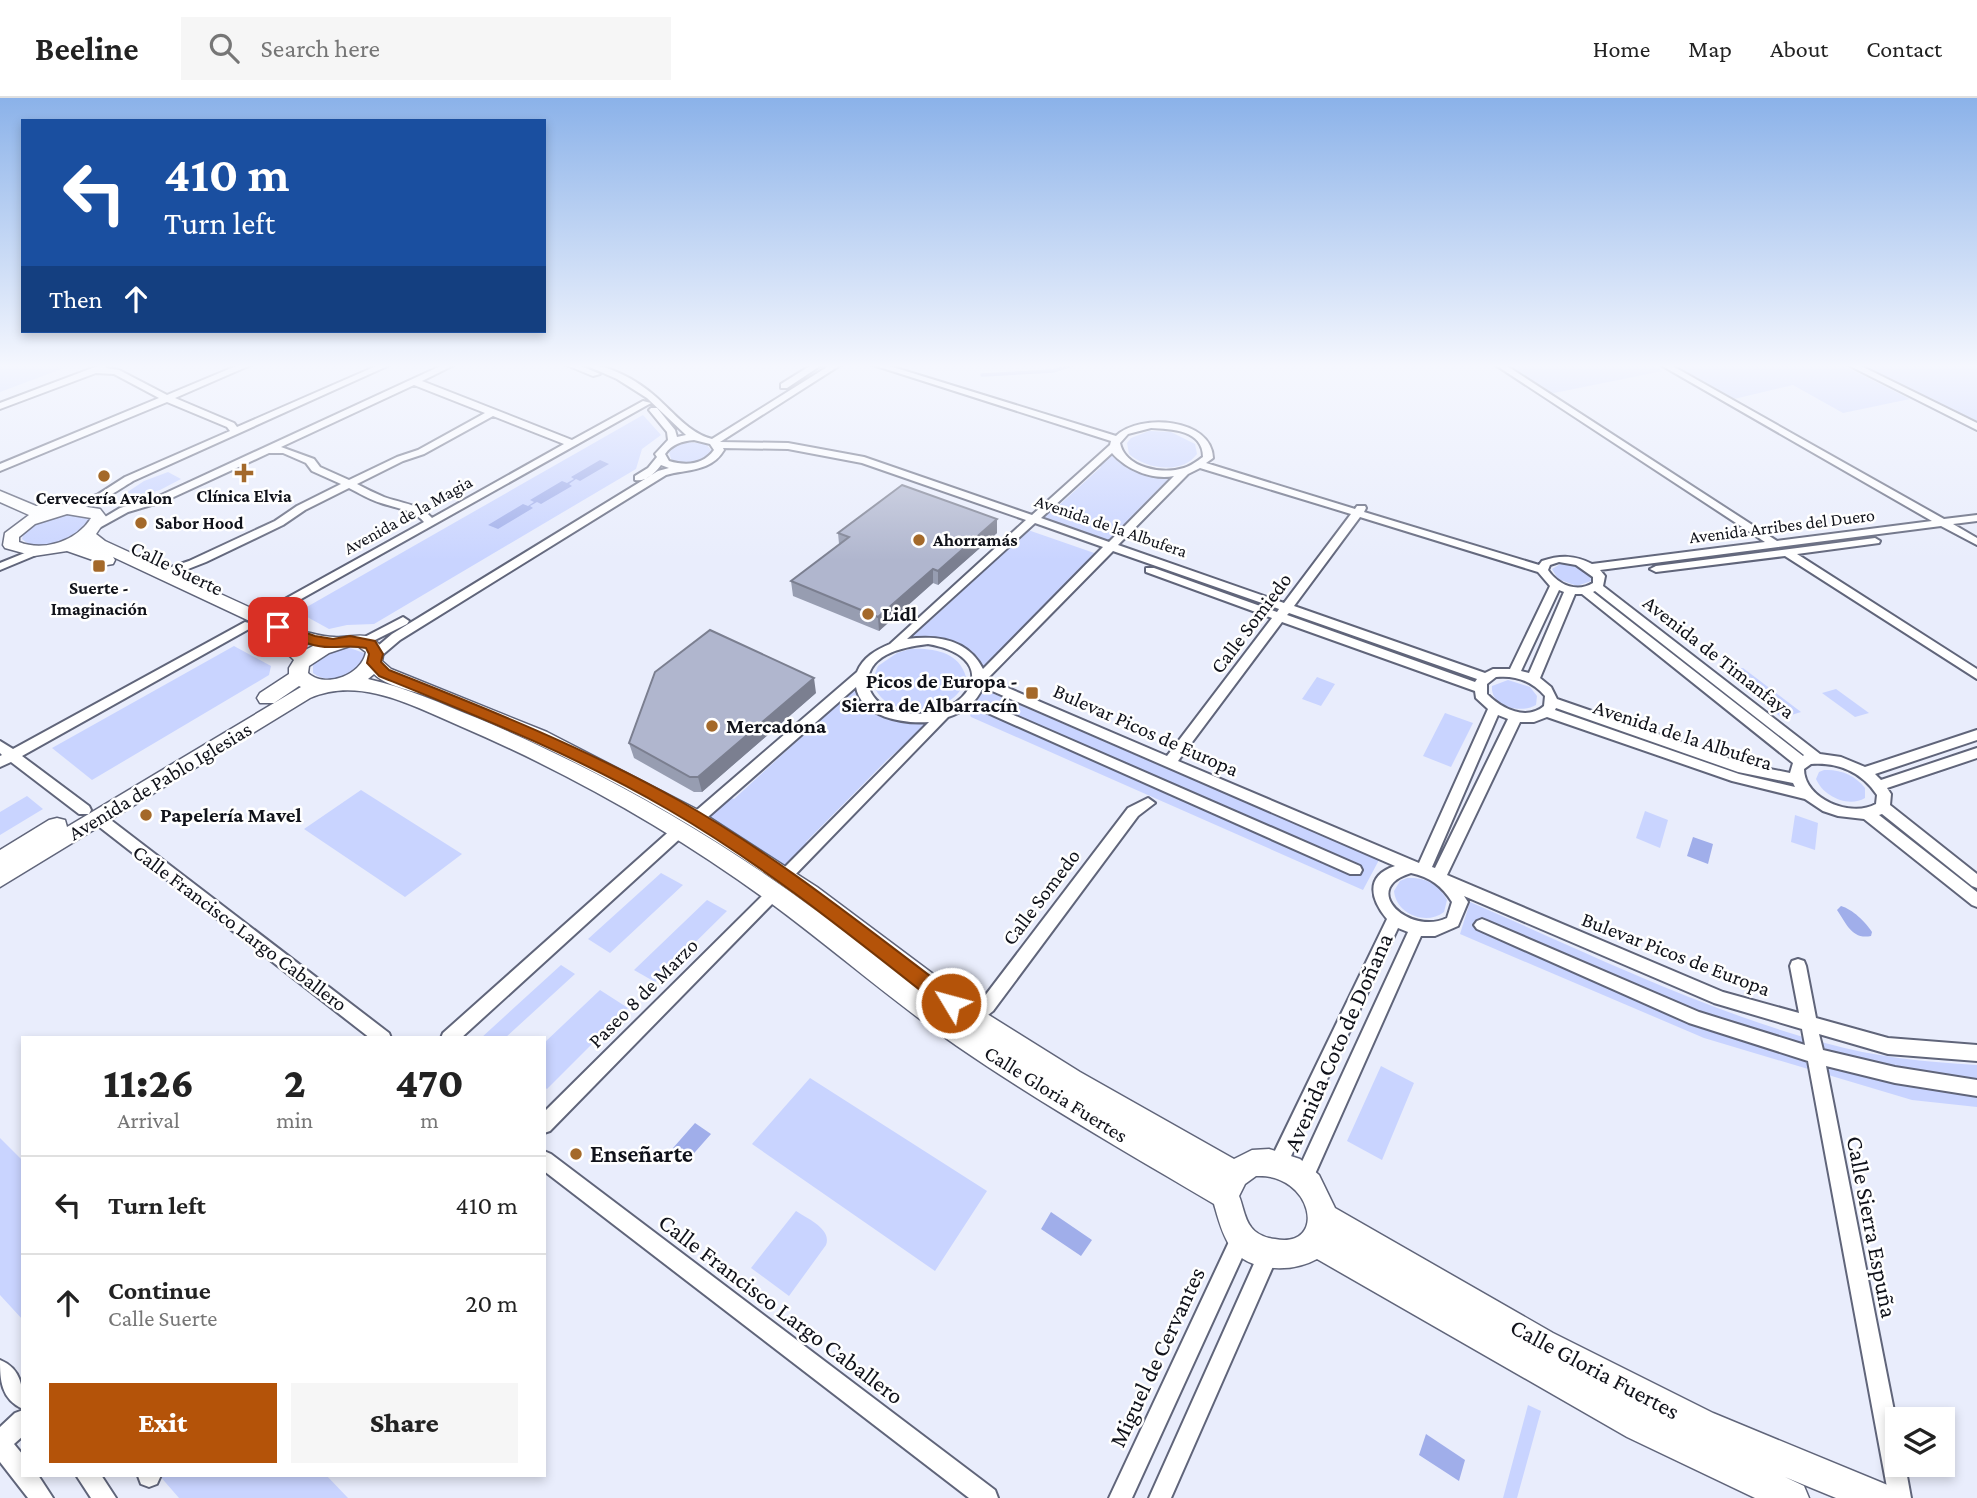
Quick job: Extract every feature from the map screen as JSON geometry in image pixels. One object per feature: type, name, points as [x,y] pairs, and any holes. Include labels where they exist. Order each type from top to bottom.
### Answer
[{"type":"main road","points":[[0,496],[33,511],[60,510]]},
{"type":"main road","points":[[0,510],[17,520],[10,535],[11,544],[20,550],[37,551],[63,545],[91,530]]},
{"type":"main road","points":[[10,535],[60,510]]},
{"type":"main road","name":"Calle Suerte","points":[[60,510],[94,512],[99,518],[91,530],[99,544],[164,573],[252,622],[296,651],[307,683],[321,686]]},
{"type":"main road","name":"Calle Suerte","points":[[63,545],[86,550],[252,622],[296,636],[333,643]]},
{"type":"main road","points":[[333,643],[371,653],[363,673],[346,682]]},
{"type":"main road","name":"Avenida de Pablo Iglesias","points":[[0,878],[302,668],[317,650],[333,643]]},
{"type":"main road","name":"Calle Gloria Fuertes","points":[[371,653],[384,673],[488,715],[589,761],[780,884],[1230,1184]]},
{"type":"main road","name":"Calle Gloria Fuertes","points":[[346,682],[369,683],[478,726],[687,825]]},
{"type":"main road","name":"Avenida de Pablo Iglesias","points":[[0,861],[91,814],[303,694],[321,686],[346,682]]},
{"type":"main road","name":"Calle Gloria Fuertes","points":[[780,884],[902,993],[1028,1080],[1230,1184]]},
{"type":"main road","points":[[1252,1163],[1278,1163],[1304,1177],[1319,1199],[1319,1229],[1292,1256],[1268,1255],[1241,1238],[1230,1184],[1252,1163]]},
{"type":"main road","name":"Calle Gloria Fuertes","points":[[1319,1229],[1626,1420],[1792,1498]]},
{"type":"main road","name":"Calle Gloria Fuertes","points":[[1319,1229],[1676,1413],[1784,1461],[1878,1498]]},
{"type":"street","points":[[0,468],[91,429]]},
{"type":"street","points":[[60,510],[101,496],[128,479],[241,429]]},
{"type":"street","points":[[91,530],[124,510],[161,499],[312,429]]},
{"type":"street","points":[[164,573],[188,566],[264,531],[301,508],[400,459],[421,452],[461,429]]},
{"type":"street","points":[[535,429],[572,444]]},
{"type":"street","name":"Avenida de la Magia","points":[[6,759],[598,429]]},
{"type":"street","points":[[670,429],[673,442]]},
{"type":"street","points":[[687,429],[697,438],[716,447]]},
{"type":"street","points":[[371,653],[391,628],[652,470],[661,458],[662,450],[673,442],[697,438],[711,429]]},
{"type":"street","points":[[371,653],[662,473],[707,462],[723,434],[731,429]]},
{"type":"street","points":[[1072,429],[1114,443]]},
{"type":"street","points":[[1115,429],[1124,432],[1134,429]]},
{"type":"street","points":[[980,680],[1184,472],[1205,462],[1210,450],[1205,442],[1184,429]]},
{"type":"street","points":[[1599,429],[1775,544]]},
{"type":"street","points":[[1778,429],[1977,542]]},
{"type":"street","points":[[451,1036],[687,825],[861,675],[871,658],[894,645],[1124,432]]},
{"type":"street","points":[[1114,443],[1116,455],[1137,469],[1184,472]]},
{"type":"street","name":"Avenida de la Albufera","points":[[716,447],[827,458],[883,474],[1029,522],[1482,682]]},
{"type":"street","points":[[265,451],[284,450],[310,461],[317,469],[424,515],[431,523]]},
{"type":"street","points":[[661,458],[672,466],[682,467]]},
{"type":"street","points":[[1205,462],[1544,566],[1567,559],[1593,580],[1571,590],[1533,679]]},
{"type":"street","name":"Calle Somiedo","points":[[1169,764],[1360,509]]},
{"type":"street","name":"Avenida Arribes del Duero","points":[[1593,580],[1775,544],[1977,518]]},
{"type":"street","name":"Avenida Arribes del Duero","points":[[1593,580],[1977,528]]},
{"type":"street","points":[[0,567],[37,551]]},
{"type":"street","points":[[1788,553],[1977,675]]},
{"type":"street","points":[[1544,566],[1549,580],[1571,590]]},
{"type":"street","name":"Avenida de Timanfaya","points":[[1593,580],[1817,758]]},
{"type":"street","name":"Avenida de Timanfaya","points":[[1593,580],[1801,762]]},
{"type":"street","points":[[1514,673],[1556,585]]},
{"type":"street","points":[[861,675],[861,686],[866,697],[884,711],[907,718],[943,715],[966,703],[978,689],[978,667],[971,657],[959,649],[928,640],[894,645]]},
{"type":"street","points":[[1493,673],[1514,673],[1533,679],[1547,690],[1549,707],[1528,718],[1495,708],[1487,702],[1482,682],[1493,673]]},
{"type":"street","name":"Bulevar Picos de Europa","points":[[980,680],[1169,764],[1417,868]]},
{"type":"street","name":"Bulevar Picos de Europa","points":[[986,707],[1355,870]]},
{"type":"street","name":"Avenida de la Albufera","points":[[1549,707],[1743,769],[1796,779]]},
{"type":"street","name":"Avenida de la Albufera","points":[[1549,707],[1737,778],[1808,794]]},
{"type":"street","points":[[1417,868],[1495,708]]},
{"type":"street","name":"Paseo 8 de Marzo","points":[[546,1123],[943,715]]},
{"type":"street","points":[[1444,879],[1516,716]]},
{"type":"street","points":[[1864,772],[1977,735]]},
{"type":"street","name":"Calle Francisco Largo Caballero","points":[[0,746],[6,759],[91,814],[380,1036]]},
{"type":"street","points":[[1879,786],[1977,754]]},
{"type":"street","points":[[1817,758],[1841,761],[1864,772],[1879,786],[1885,801],[1883,807],[1868,814],[1844,813],[1808,794],[1796,779],[1797,766],[1801,762],[1817,758]]},
{"type":"street","name":"Calle Somedo","points":[[981,1018],[1138,804]]},
{"type":"street","points":[[1883,807],[1977,882]]},
{"type":"street","points":[[1868,814],[1977,901]]},
{"type":"street","points":[[1417,868],[1444,879],[1460,902],[1453,922],[1432,930],[1417,928],[1395,918],[1386,909],[1378,893],[1381,880],[1392,870],[1417,868]]},
{"type":"street","name":"Bulevar Picos de Europa","points":[[1444,879],[1720,998],[1810,1026],[1888,1046],[1977,1053]]},
{"type":"street","name":"Avenida Coto de Doñana","points":[[1278,1163],[1395,918]]},
{"type":"street","points":[[1482,925],[1695,1018],[1815,1056],[1895,1075],[1977,1088]]},
{"type":"street","name":"Avenida Coto de Doñana","points":[[1304,1177],[1417,928]]},
{"type":"street","name":"Calle Sierra Espuña","points":[[1798,966],[1900,1498]]},
{"type":"street","name":"Calle Francisco Largo Caballero","points":[[546,1162],[987,1498]]},
{"type":"street","name":"Miguel de Cervantes","points":[[1120,1498],[1241,1238]]},
{"type":"street","points":[[1160,1498],[1268,1255]]},
{"type":"street","points":[[0,1370],[21,1396]]},
{"type":"street","points":[[21,1423],[0,1443],[21,1471]]},
{"type":"street","points":[[26,1477],[43,1498]]},
{"type":"street","points":[[89,1477],[106,1498]]},
{"type":"shaded area","points":[[618,429],[656,429],[661,435],[642,449],[636,469],[374,624],[329,629],[298,612]]},
{"type":"shaded area","points":[[1149,431],[1171,432],[1195,444],[1197,454],[1182,465],[1164,468],[1136,459],[1129,454],[1127,443],[1131,438]]},
{"type":"shaded area","points":[[688,442],[706,444],[711,450],[710,454],[691,463],[671,459],[669,452]]},
{"type":"shaded area","points":[[1112,453],[1118,460],[1134,468],[1179,474],[1110,541],[1042,516],[1053,507],[1056,508],[1101,467],[1098,465]]},
{"type":"shaded area","points":[[600,460],[609,464],[580,481],[576,479],[569,484],[572,486],[541,504],[537,502],[530,506],[533,508],[498,529],[488,525],[523,504],[528,506],[534,502],[530,500],[562,481],[567,483],[574,479],[571,477]]},
{"type":"shaded area","points":[[168,472],[181,479],[160,490],[135,497],[126,493],[144,481]]},
{"type":"shaded area","points":[[67,513],[89,518],[90,522],[68,539],[48,546],[30,544],[22,539],[34,524]]},
{"type":"shaded area","points":[[1028,530],[1100,555],[1089,566],[1085,565],[1000,650],[1002,651],[984,670],[969,652],[951,642],[929,637],[906,638],[926,620],[930,621]]},
{"type":"shaded area","points":[[1562,563],[1580,567],[1590,573],[1591,581],[1577,586],[1558,579],[1552,569]]},
{"type":"shaded area","points":[[234,646],[271,666],[269,675],[92,780],[52,748]]},
{"type":"shaded area","points":[[347,647],[364,653],[365,658],[355,669],[334,679],[313,673],[313,664],[323,654]]},
{"type":"shaded area","points":[[910,649],[928,649],[944,653],[958,662],[966,677],[958,693],[944,704],[927,709],[908,709],[892,704],[880,696],[874,683],[878,666],[897,653]]},
{"type":"shaded area","points":[[1743,668],[1801,712],[1782,718],[1724,673]]},
{"type":"shaded area","points":[[1317,677],[1335,684],[1321,706],[1302,699]]},
{"type":"shaded area","points":[[1508,680],[1530,687],[1537,696],[1536,705],[1523,709],[1501,704],[1493,693],[1492,686]]},
{"type":"shaded area","points":[[854,685],[858,697],[875,713],[897,720],[932,720],[887,760],[806,842],[809,844],[786,867],[710,817],[729,797],[734,799],[833,708],[831,706]]},
{"type":"shaded area","points":[[1836,689],[1869,713],[1855,717],[1822,693]]},
{"type":"shaded area","points":[[985,690],[1379,860],[1363,890],[971,717],[968,711]]},
{"type":"shaded area","points":[[1445,713],[1473,723],[1451,767],[1423,756]]},
{"type":"shaded area","points":[[1824,770],[1852,776],[1865,788],[1865,798],[1844,801],[1824,791],[1816,779],[1819,772]]},
{"type":"shaded area","points":[[361,790],[462,854],[405,897],[304,829]]},
{"type":"shaded area","points":[[27,796],[43,809],[0,835],[0,812]]},
{"type":"shaded area","points":[[1645,811],[1668,820],[1660,848],[1636,838]]},
{"type":"shaded area","points":[[1795,815],[1818,823],[1815,850],[1791,842]]},
{"type":"shaded area","points":[[1693,837],[1713,844],[1708,864],[1687,856]]},
{"type":"shaded area","points":[[661,873],[683,885],[610,953],[588,939]]},
{"type":"shaded area","points":[[1407,878],[1425,880],[1440,889],[1447,900],[1444,912],[1437,916],[1421,918],[1400,906],[1394,891],[1400,881]]},
{"type":"shaded area","points":[[707,900],[727,911],[655,982],[634,970]]},
{"type":"shaded area","points":[[1470,902],[1645,979],[1779,1030],[1881,1055],[1977,1065],[1977,1107],[1912,1100],[1704,1038],[1460,934]]},
{"type":"shaded area","points":[[1841,906],[1862,920],[1872,932],[1871,936],[1864,937],[1850,929],[1837,910]]},
{"type":"shaded area","points":[[561,965],[575,974],[507,1036],[483,1036]]},
{"type":"shaded area","points":[[600,990],[628,1008],[547,1089],[546,1041]]},
{"type":"shaded area","points":[[1381,1066],[1414,1083],[1382,1160],[1347,1141]]},
{"type":"shaded area","points":[[810,1078],[987,1191],[935,1271],[752,1144]]},
{"type":"shaded area","points":[[695,1123],[711,1134],[688,1160],[673,1148]]},
{"type":"shaded area","points":[[0,1138],[21,1159],[21,1318],[0,1295]]},
{"type":"shaded area","points":[[796,1211],[818,1225],[827,1239],[826,1245],[789,1296],[751,1268]]},
{"type":"shaded area","points":[[1051,1212],[1092,1240],[1081,1256],[1041,1229]]},
{"type":"shaded area","points":[[1528,1405],[1541,1411],[1517,1498],[1503,1498]]},
{"type":"shaded area","points":[[1426,1434],[1465,1460],[1459,1481],[1419,1455]]},
{"type":"shaded area","points":[[161,1477],[328,1477],[348,1498],[179,1498]]},
{"type":"building","points":[[902,485],[997,519],[938,571],[933,569],[878,617],[791,581],[849,537],[838,533]]},
{"type":"building","name":"Mercadona","points":[[710,630],[814,678],[698,777],[690,777],[629,743],[655,672]]},
{"type":"place","name":"Clínica Elvia","points":[[244,473]]},
{"type":"place","name":"Cervecería Avalon","points":[[104,476]]},
{"type":"place","name":"Sabor Hood","points":[[141,523]]},
{"type":"place","name":"Ahorramás","points":[[919,540]]},
{"type":"place","name":"Suerte - Imaginación","points":[[99,566]]},
{"type":"place","name":"Lidl","points":[[868,614]]},
{"type":"place","name":"Picos de Europa - Sierra de Albarracín","points":[[1032,693]]},
{"type":"place","name":"Mercadona","points":[[712,726]]},
{"type":"place","name":"Papelería Mavel","points":[[146,815]]},
{"type":"place","name":"Enseñarte","points":[[576,1154]]},
{"type":"route","points":[[278,627],[312,640],[333,643],[363,641],[375,650],[374,663],[384,673],[488,715],[589,761],[674,806],[785,876],[951,1003]]}]
